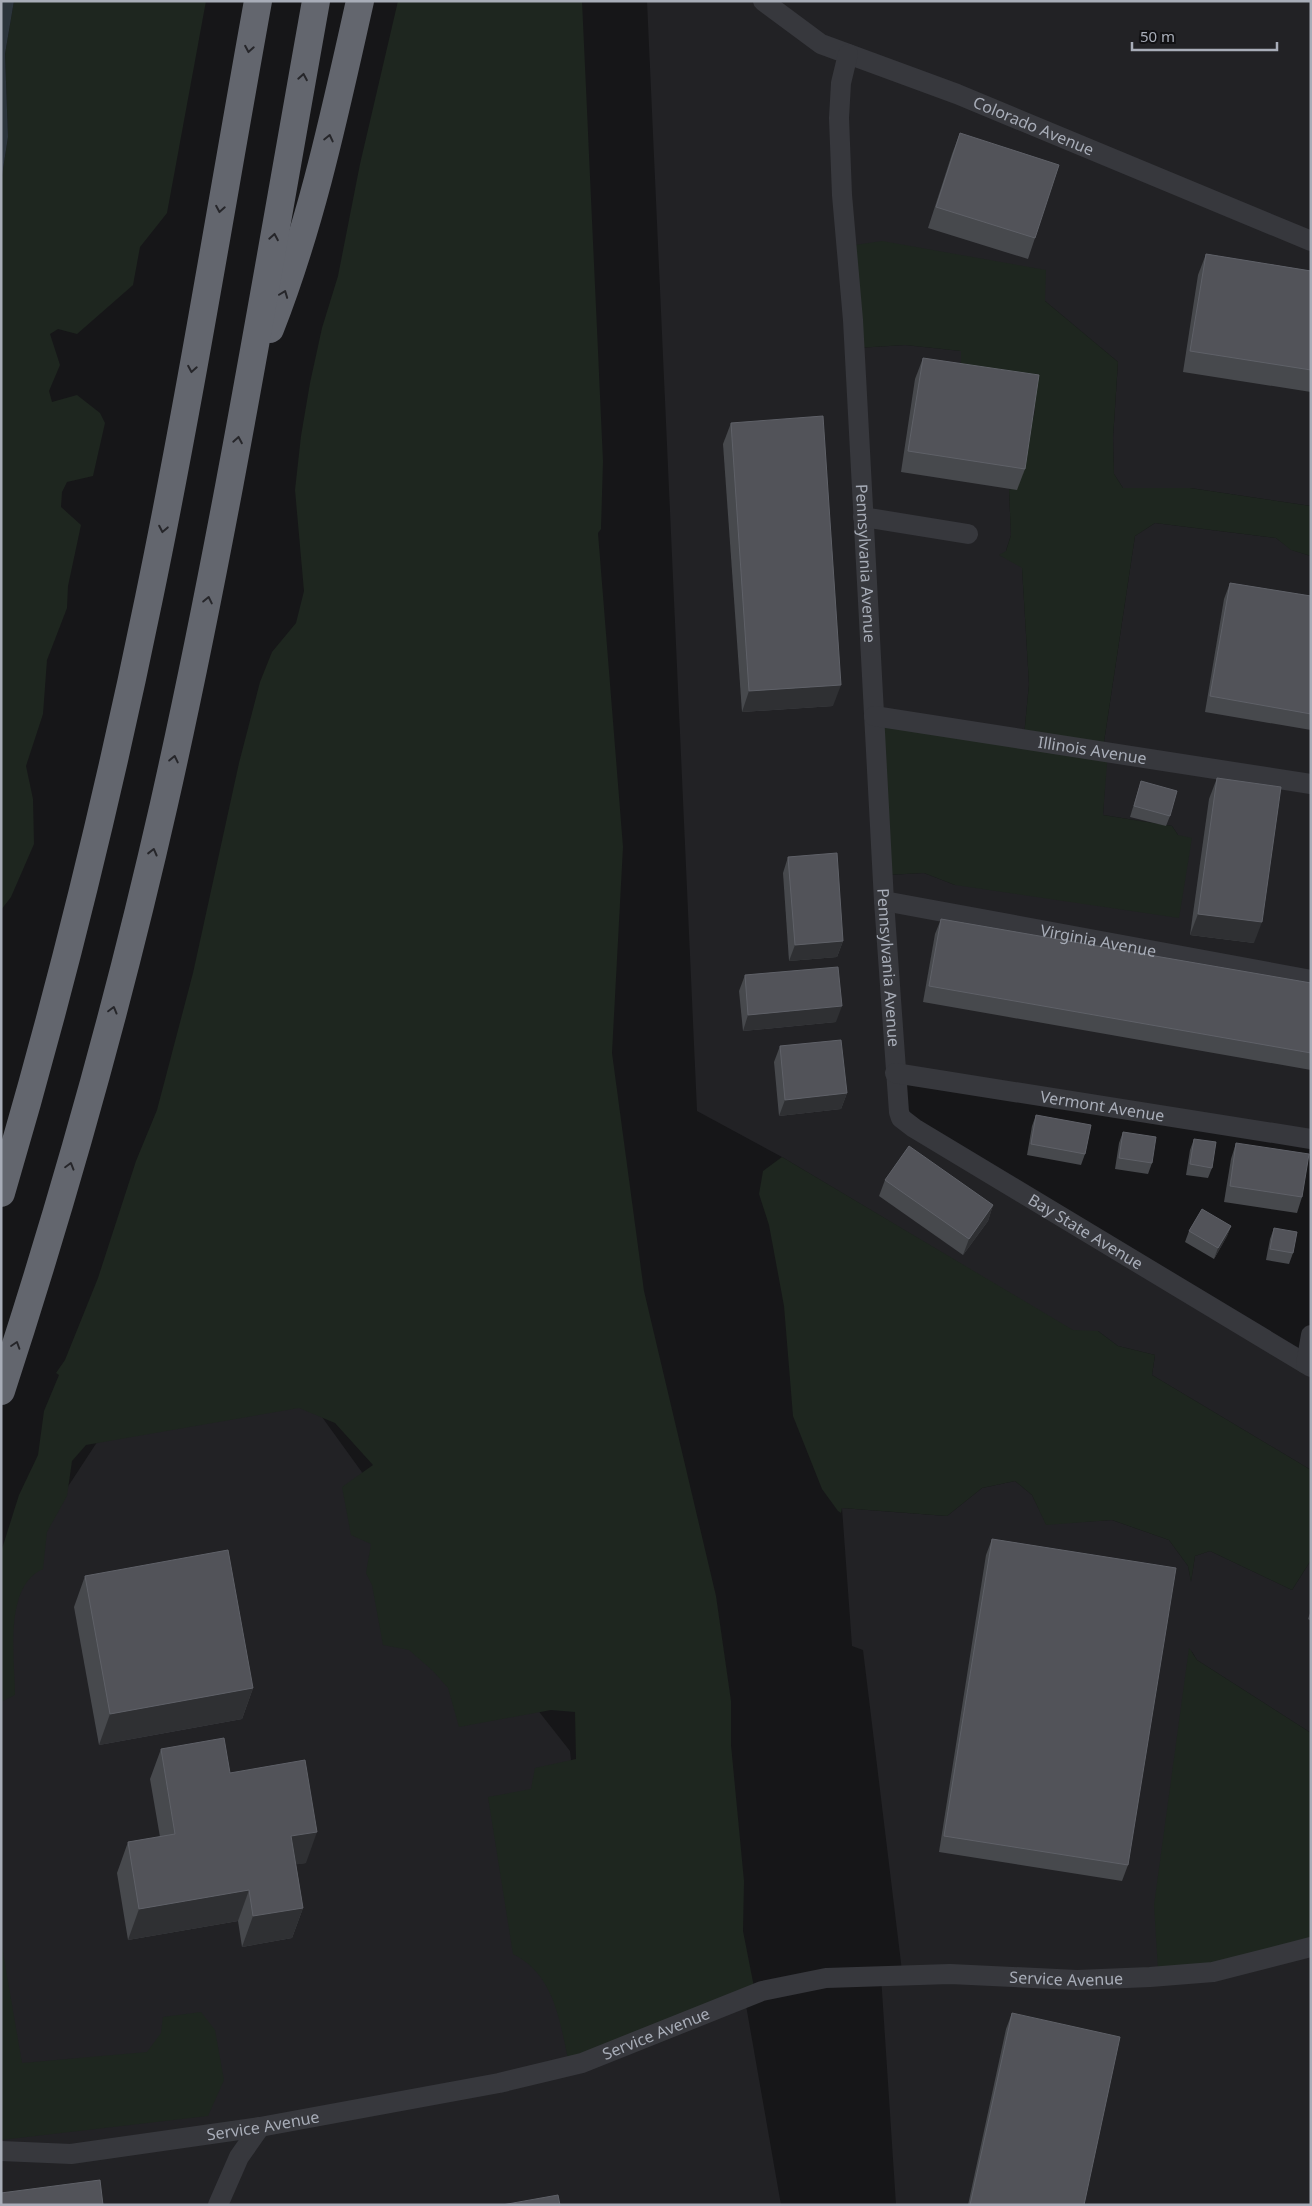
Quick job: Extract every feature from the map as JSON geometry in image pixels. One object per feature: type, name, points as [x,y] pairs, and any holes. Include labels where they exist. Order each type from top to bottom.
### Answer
[{"type":"highway","points":[[1,1193],[45,1039],[84,885],[147,609],[258,1]]},
{"type":"highway","points":[[1,1391],[76,1146],[150,864],[209,594],[316,1]]},
{"type":"highway","points":[[247,388],[286,288],[309,219],[360,1]]},
{"type":"street","name":"Colorado Avenue","points":[[763,1],[821,44],[972,100],[1311,241]]},
{"type":"street","name":"Pennsylvania Avenue","points":[[848,54],[841,83],[839,128],[842,195],[853,320],[895,1073]]},
{"type":"street","points":[[864,517],[968,534]]},
{"type":"street","name":"Illinois Avenue","points":[[874,716],[1311,784]]},
{"type":"street","name":"Virginia Avenue","points":[[884,901],[1311,980]]},
{"type":"street","name":"Vermont Avenue","points":[[895,1073],[1311,1139]]},
{"type":"street","name":"Bay State Avenue","points":[[895,1073],[899,1112],[902,1118],[914,1128],[1308,1365]]},
{"type":"street","points":[[1308,1365],[1311,1334]]},
{"type":"street","name":"Service Avenue","points":[[1,2151],[71,2154],[260,2127],[499,2083],[582,2063],[762,1991],[826,1978],[950,1974],[1077,1980],[1150,1977],[1213,1972],[1311,1947]]},
{"type":"street","points":[[218,2205],[239,2157],[260,2127]]},
{"type":"shaded area","points":[[1,1],[14,1],[5,54],[8,137],[1,182]]},
{"type":"shaded area","points":[[14,1],[206,1],[167,213],[140,247],[133,285],[77,334],[58,329],[50,334],[60,365],[49,391],[52,402],[77,395],[100,413],[105,423],[93,476],[67,482],[62,492],[61,507],[81,525],[68,586],[67,608],[47,660],[43,714],[26,766],[33,799],[34,844],[11,897],[1,910],[1,182],[8,137],[5,54]]},
{"type":"shaded area","points":[[398,1],[582,1],[603,461],[601,529],[598,533],[623,847],[612,1053],[644,1291],[716,1596],[731,1701],[731,1745],[744,1881],[743,1931],[754,1987],[569,2064],[558,2016],[547,1987],[527,1963],[513,1954],[488,1797],[531,1789],[535,1768],[576,1759],[575,1712],[551,1710],[459,1727],[448,1688],[433,1671],[409,1650],[383,1645],[372,1585],[366,1573],[371,1544],[351,1535],[342,1487],[373,1465],[335,1423],[299,1408],[86,1445],[72,1461],[67,1496],[47,1532],[43,1569],[30,1578],[22,1591],[14,1625],[15,1695],[1,1702],[1,1552],[19,1495],[38,1455],[44,1411],[59,1375],[56,1373],[65,1360],[98,1278],[136,1161],[157,1110],[193,973],[239,763],[260,682],[272,652],[296,623],[304,591],[295,490],[301,436],[322,328],[338,276],[360,164]]},
{"type":"shaded area","points":[[647,1],[1311,1],[1311,506],[1190,488],[1123,488],[1114,474],[1113,438],[1118,362],[1045,301],[856,348],[905,345],[962,351],[962,358],[1035,395],[1035,411],[1014,487],[1009,490],[1011,535],[1006,551],[1022,567],[1029,684],[1024,737],[887,875],[924,873],[955,885],[1178,835],[1172,826],[1103,815],[1107,751],[1104,742],[1135,536],[1155,523],[1276,538],[1292,550],[1311,556],[1311,1138],[908,1075],[901,1113],[1298,1357],[1311,1344],[1311,1470],[1152,1375],[1155,1355],[1118,1346],[1098,1331],[1073,1331],[782,1157],[697,1111]]},
{"type":"shaded area","points":[[882,241],[1046,270],[1045,301],[1118,362],[1113,438],[1114,474],[1123,488],[1190,488],[1311,506],[1311,556],[1291,550],[1276,538],[1155,523],[1135,536],[1104,742],[1108,751],[1103,815],[1172,826],[1178,835],[1192,838],[1179,918],[955,885],[924,873],[887,875],[876,719],[1024,736],[1029,684],[1022,568],[999,555],[1006,551],[1011,535],[1009,490],[1014,487],[1035,411],[1035,395],[961,373],[961,351],[905,345],[857,348],[848,246]]},
{"type":"shaded area","points":[[782,1157],[1073,1330],[1098,1331],[1118,1346],[1155,1355],[1152,1375],[1311,1470],[1311,1560],[1292,1590],[1210,1551],[1195,1556],[1191,1582],[1188,1566],[1169,1540],[1112,1520],[1046,1525],[1032,1495],[1015,1481],[982,1488],[947,1516],[842,1508],[841,1513],[838,1511],[822,1489],[793,1416],[784,1306],[769,1225],[759,1194],[763,1171]]},
{"type":"shaded area","points":[[309,1399],[489,1648],[570,1751],[595,1994],[736,1948],[781,2205],[1,2205],[1,1606],[18,1563],[101,1436]]},
{"type":"shaded area","points":[[1015,1481],[1032,1495],[1046,1524],[1112,1520],[1169,1540],[1188,1566],[1191,1581],[1195,1556],[1210,1551],[1292,1590],[1311,1560],[1311,1733],[1197,1660],[1191,1650],[1311,1943],[1311,2205],[896,2205],[881,1976],[902,1971],[863,1650],[852,1646],[842,1508],[947,1516],[982,1488]]},
{"type":"shaded area","points":[[1189,1648],[1197,1660],[1311,1733],[1311,1943],[1273,1955],[1158,1970],[1154,1905]]},
{"type":"shaded area","points":[[1,1941],[22,2063],[147,2052],[161,2033],[163,2017],[201,2012],[215,2030],[224,2080],[208,2116],[1,2140]]},
{"type":"building","points":[[960,133],[1059,165],[1035,238],[936,207]]},
{"type":"building","points":[[1206,254],[1311,271],[1311,370],[1190,351]]},
{"type":"building","points":[[923,358],[1039,375],[1025,469],[908,451]]},
{"type":"building","points":[[823,416],[841,685],[749,691],[731,423]]},
{"type":"building","points":[[1230,583],[1311,596],[1311,714],[1210,696]]},
{"type":"building","points":[[1217,778],[1281,787],[1262,922],[1198,914]]},
{"type":"building","points":[[1141,781],[1177,791],[1170,816],[1134,806]]},
{"type":"building","points":[[837,853],[843,941],[795,945],[788,857]]},
{"type":"building","points":[[941,919],[1311,983],[1311,1053],[929,986]]},
{"type":"building","points":[[838,967],[842,1006],[748,1015],[745,975]]},
{"type":"building","points":[[841,1040],[847,1093],[785,1100],[780,1046]]},
{"type":"building","points":[[1036,1115],[1091,1125],[1085,1154],[1031,1144]]},
{"type":"building","points":[[1123,1132],[1156,1137],[1152,1163],[1119,1158]]},
{"type":"building","points":[[1194,1139],[1216,1142],[1212,1168],[1190,1164]]},
{"type":"building","points":[[1236,1143],[1309,1154],[1302,1197],[1230,1186]]},
{"type":"building","points":[[909,1146],[993,1205],[969,1239],[885,1180]]},
{"type":"building","points":[[1202,1209],[1231,1226],[1218,1248],[1189,1231]]},
{"type":"building","points":[[1274,1228],[1297,1232],[1293,1253],[1270,1249]]},
{"type":"building","points":[[992,1539],[1176,1568],[1128,1865],[944,1836]]},
{"type":"building","points":[[228,1550],[253,1688],[110,1714],[85,1576]]},
{"type":"building","points":[[224,1738],[230,1773],[305,1760],[317,1832],[291,1836],[303,1908],[253,1916],[249,1890],[139,1909],[128,1842],[175,1834],[161,1749]]},
{"type":"building","points":[[1012,2013],[1120,2037],[1084,2205],[970,2205]]},
{"type":"building","points":[[100,2180],[103,2205],[1,2205],[1,2193]]},
{"type":"building","points":[[558,2195],[560,2205],[502,2205]]}]
